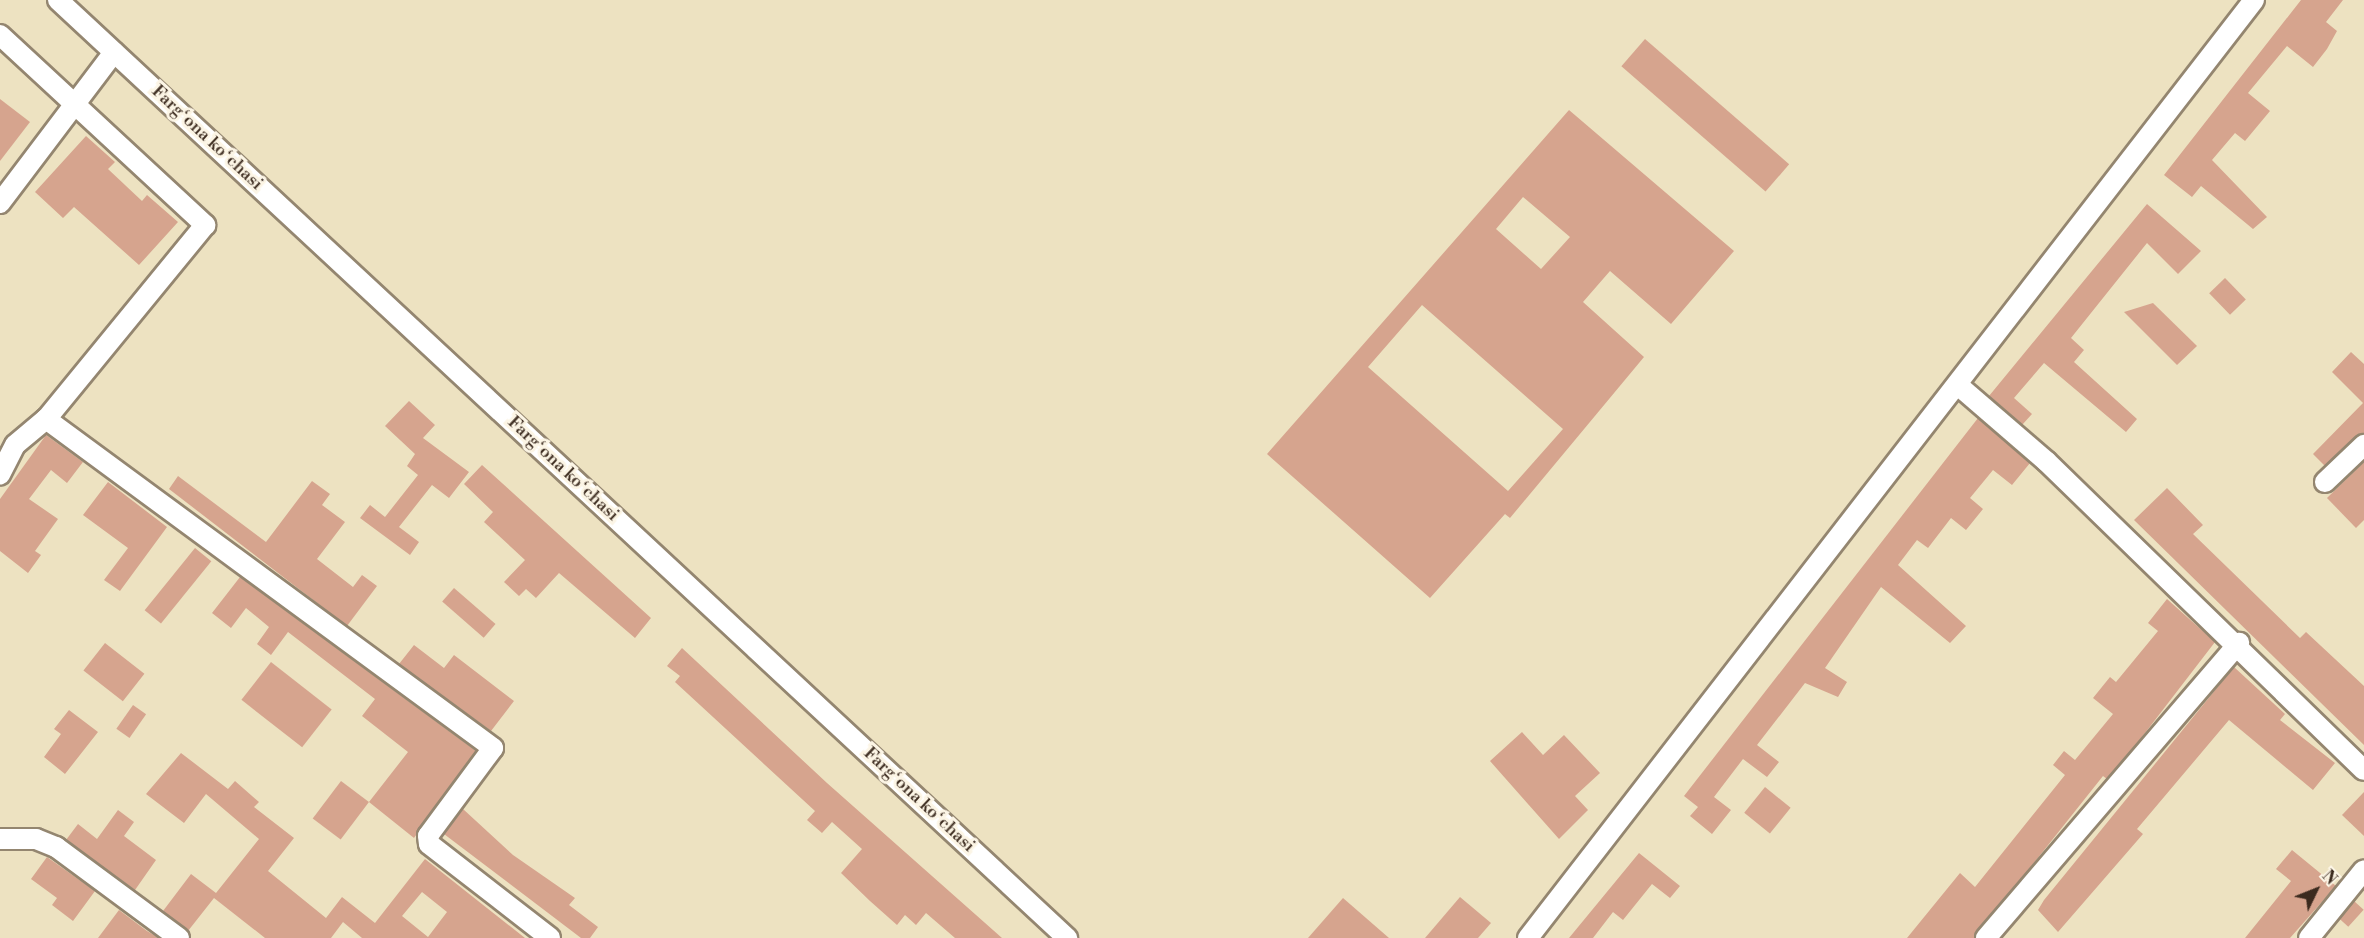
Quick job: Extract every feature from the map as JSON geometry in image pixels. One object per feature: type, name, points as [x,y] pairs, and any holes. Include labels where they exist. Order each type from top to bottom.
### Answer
[{"type":"street","name":"Fargʻona koʻchasi","points":[[58,0],[1067,938]]},
{"type":"street","points":[[1528,938],[1959,386],[2254,0]]},
{"type":"street","points":[[0,35],[75,100],[205,225],[46,419],[21,438],[0,474]]},
{"type":"street","points":[[0,203],[75,100],[114,51]]},
{"type":"street","points":[[1959,386],[2046,461],[2239,643],[2364,770]]},
{"type":"street","points":[[46,419],[493,748],[428,836],[429,844],[550,938]]},
{"type":"street","points":[[2325,482],[2364,445]]},
{"type":"street","points":[[1986,938],[2239,643]]},
{"type":"street","points":[[0,839],[36,839],[56,847],[179,938]]},
{"type":"street","points":[[2310,938],[2364,870]]},
{"type":"building","points":[[2301,0],[2343,0],[2326,22],[2337,31],[2327,49],[2313,67],[2287,46],[2248,93],[2270,111],[2245,141],[2235,133],[2212,160],[2267,217],[2253,229],[2201,186],[2192,197],[2164,175]]},
{"type":"building","points":[[1645,39],[1789,164],[1766,191],[1621,66]]},
{"type":"building","points":[[0,99],[30,122],[0,161]]},
{"type":"building","points":[[1569,110],[1734,251],[1671,324],[1610,271],[1583,302],[1644,357],[1510,518],[1505,514],[1430,598],[1267,454]],"holes":[[[1523,197],[1570,237],[1541,269],[1496,229]],[[1422,305],[1563,429],[1508,491],[1368,367]]]},
{"type":"building","points":[[86,136],[115,162],[108,169],[142,201],[147,195],[178,222],[139,265],[74,207],[63,218],[35,192]]},
{"type":"building","points":[[2147,204],[2201,251],[2178,274],[2147,243],[2071,338],[2084,350],[2074,362],[2137,419],[2126,432],[2044,363],[2014,398],[2032,414],[2022,425],[1989,396]]},
{"type":"building","points":[[2225,278],[2246,300],[2230,315],[2209,293]]},
{"type":"building","points":[[2153,303],[2197,346],[2177,365],[2124,312]]},
{"type":"building","points":[[2351,352],[2364,364],[2364,433],[2325,466],[2313,454],[2363,403],[2332,372]]},
{"type":"building","points":[[409,401],[435,425],[423,438],[469,472],[449,498],[432,485],[399,527],[419,542],[410,555],[360,518],[370,505],[385,517],[418,475],[407,466],[415,454],[385,426]]},
{"type":"building","points":[[1978,418],[2030,463],[2012,485],[1993,470],[1970,498],[1983,509],[1966,530],[1951,518],[1928,548],[1917,540],[1898,565],[1966,626],[1950,643],[1881,587],[1825,668],[1847,682],[1838,697],[1805,683],[1757,745],[1779,762],[1767,777],[1743,759],[1714,797],[1731,810],[1712,834],[1690,816],[1698,807],[1684,796]]},
{"type":"building","points":[[46,435],[83,462],[67,483],[51,470],[29,499],[58,519],[35,551],[41,555],[28,573],[0,551],[0,499]]},
{"type":"building","points":[[2364,462],[2364,520],[2356,528],[2327,498]]},
{"type":"building","points":[[482,465],[651,618],[635,638],[559,573],[536,598],[526,589],[519,596],[504,582],[525,560],[484,522],[493,512],[464,484]]},
{"type":"building","points":[[178,476],[266,542],[312,481],[330,494],[322,505],[345,522],[317,559],[353,587],[362,575],[377,586],[347,626],[169,489]]},
{"type":"building","points":[[108,482],[167,527],[120,591],[104,580],[128,548],[83,515]]},
{"type":"building","points":[[2167,488],[2203,525],[2193,534],[2300,638],[2306,632],[2364,686],[2364,745],[2134,520]]},
{"type":"building","points":[[195,548],[211,561],[161,623],[145,610]]},
{"type":"building","points":[[240,577],[476,751],[414,838],[369,802],[408,752],[362,716],[375,699],[288,632],[271,655],[257,644],[269,627],[246,608],[231,628],[212,613]]},
{"type":"building","points":[[454,588],[496,624],[484,638],[442,602]]},
{"type":"building","points":[[2167,599],[2215,642],[2135,746],[2107,779],[2103,776],[1974,938],[1907,938],[1960,873],[1975,887],[2065,775],[2053,765],[2064,751],[2075,760],[2113,714],[2093,698],[2110,677],[2116,682],[2158,631],[2148,623]]},
{"type":"building","points":[[105,643],[144,674],[123,701],[83,671]]},
{"type":"building","points":[[414,645],[444,668],[454,655],[514,701],[491,731],[399,664]]},
{"type":"building","points":[[682,648],[827,783],[1002,938],[955,938],[926,913],[916,925],[905,915],[897,925],[870,901],[841,873],[862,849],[832,822],[822,833],[807,820],[815,811],[675,682],[680,676],[667,666]]},
{"type":"building","points":[[271,662],[332,709],[302,747],[241,700]]},
{"type":"building","points":[[2234,667],[2285,714],[2280,720],[2335,763],[2313,790],[2229,720],[2137,829],[2143,834],[2058,932],[2038,910],[2044,900]]},
{"type":"building","points":[[133,705],[146,714],[129,738],[116,729]]},
{"type":"building","points":[[69,710],[98,732],[65,774],[44,757],[61,734],[54,729]]},
{"type":"building","points":[[1522,732],[1543,755],[1564,735],[1600,773],[1575,796],[1588,810],[1559,839],[1490,761]]},
{"type":"building","points":[[181,753],[228,789],[235,781],[259,802],[254,807],[294,838],[268,871],[326,918],[342,897],[375,923],[425,859],[525,938],[362,938],[343,922],[331,938],[265,938],[214,898],[188,931],[163,911],[191,874],[216,893],[259,839],[206,794],[184,823],[146,794]],"holes":[[[422,892],[447,912],[428,937],[402,916]]]},
{"type":"building","points":[[341,781],[369,802],[341,840],[313,819]]},
{"type":"building","points":[[1765,787],[1791,808],[1770,833],[1744,813]]},
{"type":"building","points":[[2364,792],[2364,836],[2342,815]]},
{"type":"building","points":[[463,809],[513,855],[575,898],[569,905],[598,927],[590,938],[581,938],[444,834]]},
{"type":"building","points":[[118,810],[134,822],[124,836],[156,860],[135,890],[66,840],[78,824],[97,839]]},
{"type":"building","points":[[2292,850],[2336,886],[2290,938],[2245,938],[2291,881],[2276,869]]},
{"type":"building","points":[[1639,853],[1680,886],[1670,898],[1652,884],[1623,920],[1613,912],[1593,938],[1569,938]]},
{"type":"building","points":[[47,857],[95,891],[73,921],[52,905],[57,898],[31,879]]},
{"type":"building","points":[[1460,897],[1491,923],[1478,938],[1425,938]]},
{"type":"building","points":[[1343,898],[1389,938],[1308,938]]},
{"type":"building","points":[[2354,901],[2364,910],[2348,927],[2339,918]]},
{"type":"building","points":[[119,910],[147,931],[159,938],[98,938]]}]
